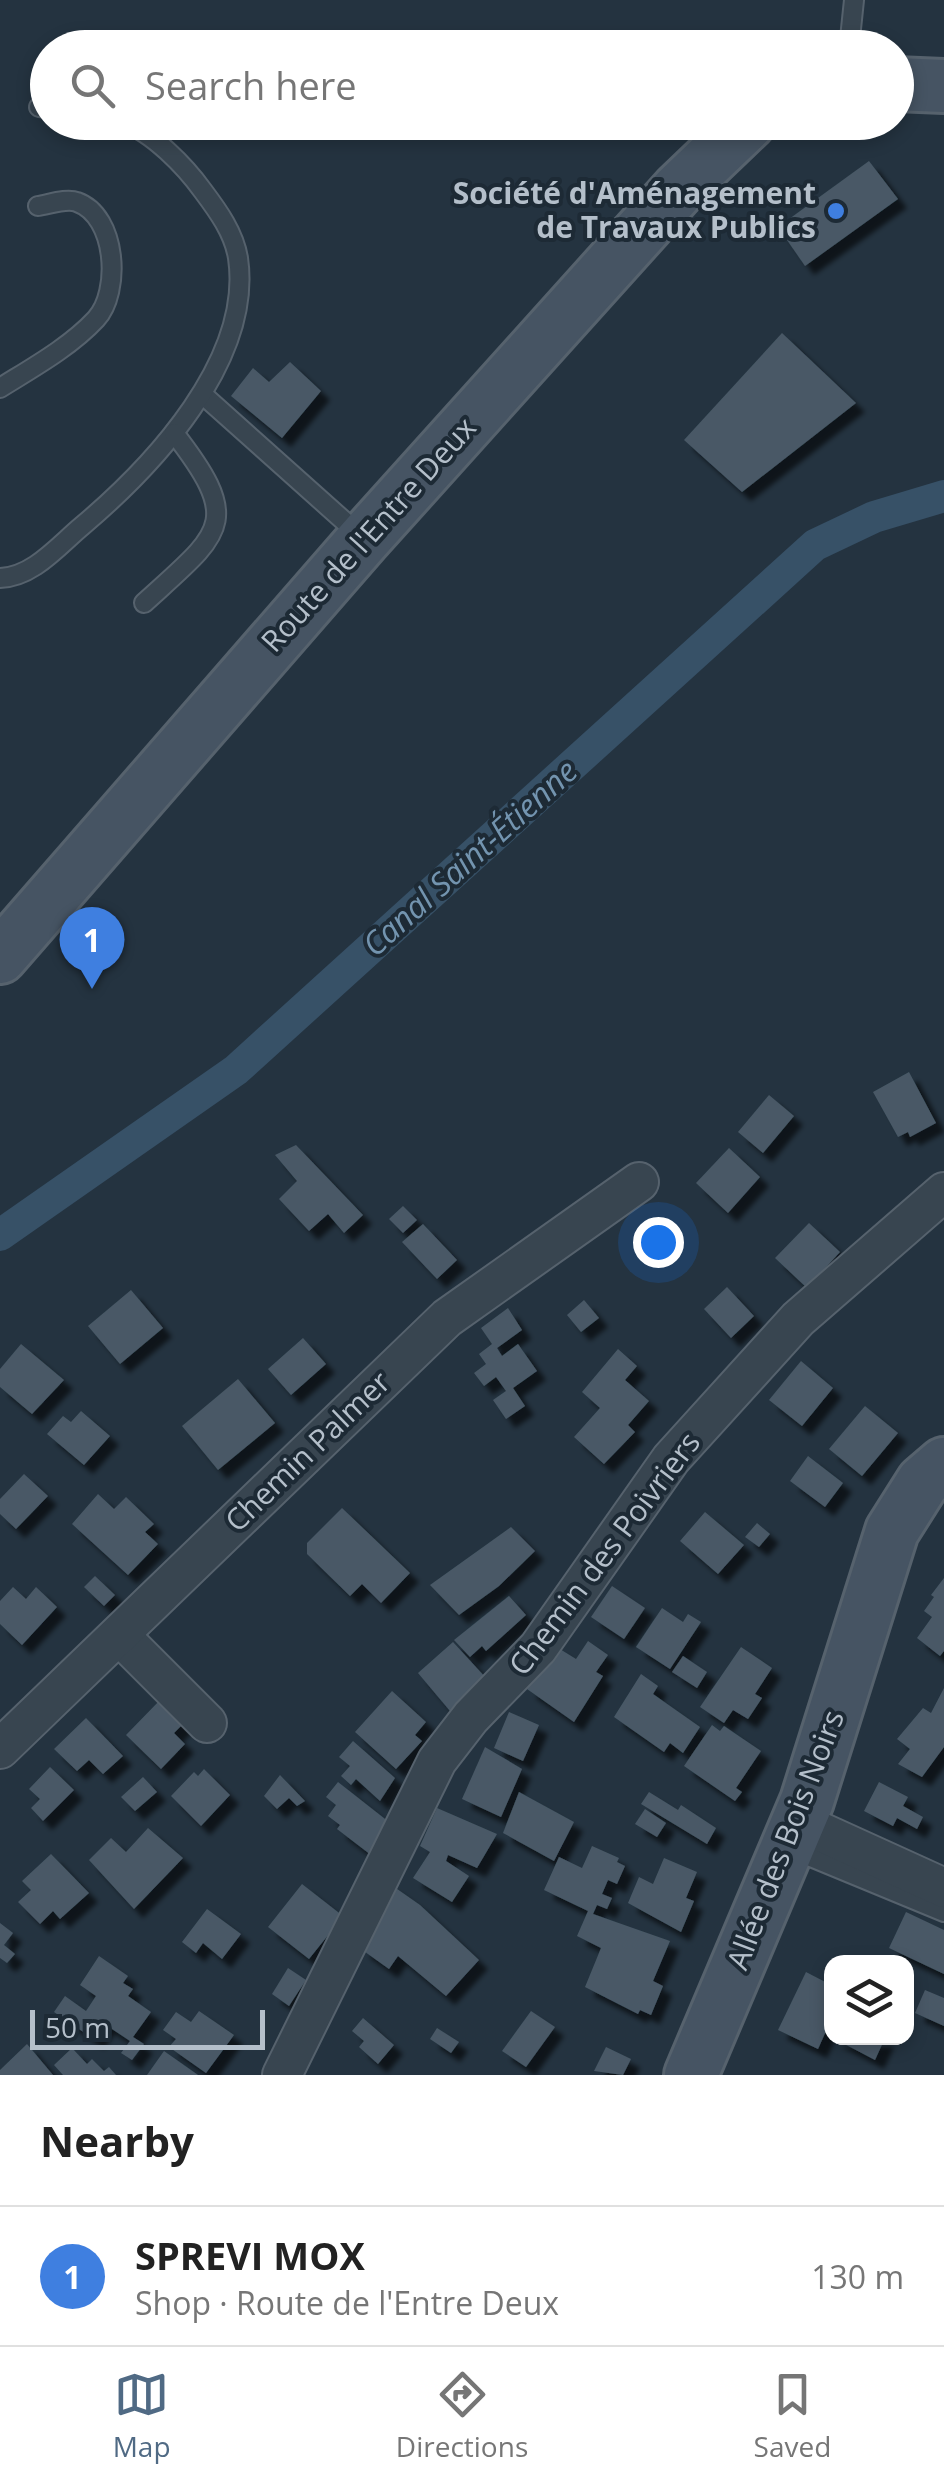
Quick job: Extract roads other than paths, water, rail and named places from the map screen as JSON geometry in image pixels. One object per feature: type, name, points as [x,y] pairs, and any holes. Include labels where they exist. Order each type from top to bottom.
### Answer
[{"type":"main road","points":[[914,85],[944,86]]},
{"type":"main road","name":"Route de l'Entre Deux","points":[[0,956],[364,539],[679,189],[730,140]]},
{"type":"main road","name":"Allée des Bois Noirs","points":[[691,2075],[794,1835],[873,1601],[892,1531],[939,1487]]},
{"type":"street","name":"Chemin Palmer","points":[[0,1749],[447,1318],[639,1182]]},
{"type":"street","name":"Chemin des Poivriers","points":[[282,2075],[437,1760],[471,1717],[538,1648],[671,1459],[798,1319],[944,1192]]},
{"type":"street","points":[[119,1635],[207,1723]]},
{"type":"street","points":[[794,1835],[944,1888]]},
{"type":"lane","points":[[851,30],[854,0]]},
{"type":"lane","points":[[0,578],[32,570],[121,493],[174,433],[214,374],[236,304],[238,258],[224,220],[194,178],[151,140]]},
{"type":"lane","points":[[0,388],[85,328],[111,295],[108,235],[90,210],[74,200],[38,206]]},
{"type":"lane","points":[[202,394],[364,539]]},
{"type":"lane","points":[[144,603],[189,562],[218,516],[219,502],[209,478],[174,433]]},
{"type":"lane","points":[[794,1835],[944,1912]]},
{"type":"waterway","name":"Canal Saint-Étienne","points":[[0,1235],[236,1070],[815,545],[874,517],[944,496]]},
{"type":"place","name":"Société d'Aménagement de Travaux Publics","points":[[836,211]]},
{"type":"place","name":"SPREVI MOX","points":[[92,989]]}]
